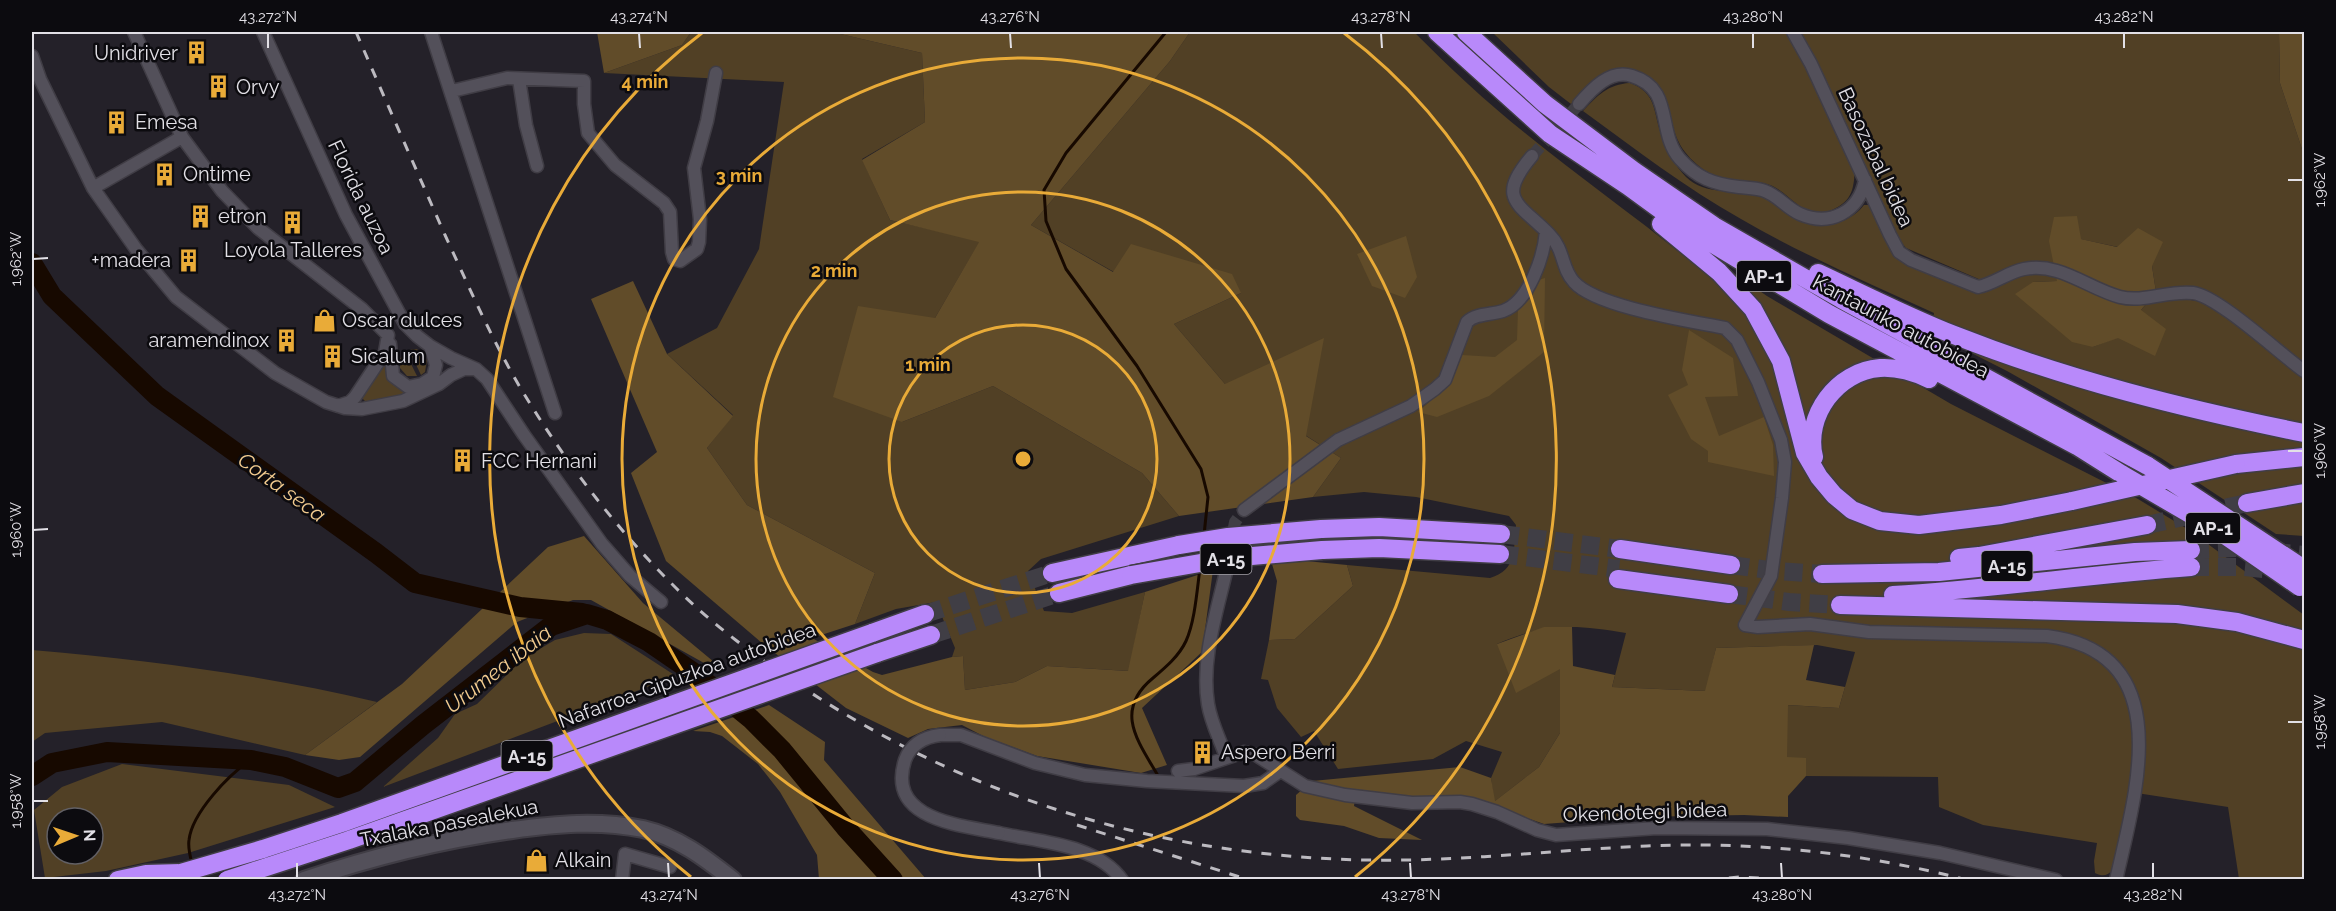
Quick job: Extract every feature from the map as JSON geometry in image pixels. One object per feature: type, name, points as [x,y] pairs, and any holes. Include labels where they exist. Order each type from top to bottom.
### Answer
[{"type":"highway","name":"Kantauriko autobidea","points":[[1437,32],[1550,134],[1735,259],[1829,314],[2077,446],[2303,582]]},
{"type":"highway","name":"Kantauriko autobidea","points":[[1466,32],[1545,104],[1634,171],[1714,226],[1841,299],[2148,466],[2303,582]]},
{"type":"highway","points":[[1550,134],[1719,272],[1753,309],[1781,361],[1805,453],[1819,477],[1834,495],[1852,510],[1880,521],[1919,525],[1992,517],[2236,464],[2304,457]]},
{"type":"highway","points":[[1714,226],[1953,335],[2077,378],[2195,410],[2304,433]]},
{"type":"highway","points":[[1819,477],[1813,452],[1816,420],[1824,403],[1836,388],[1856,374],[1880,368],[1910,371],[2018,414]]},
{"type":"highway","points":[[2247,503],[2304,493]]},
{"type":"highway","name":"A-15","points":[[2147,525],[1979,556],[1854,567],[1822,574],[1939,572],[2135,552],[2191,559],[2138,571],[1943,592],[1840,600],[2177,614],[2237,622],[2304,640]]},
{"type":"highway","name":"A-15","points":[[1052,573],[1179,544],[1238,536],[1379,527],[1502,534]]},
{"type":"highway","points":[[1620,549],[1731,565]]},
{"type":"highway","name":"A-15","points":[[1059,593],[1131,575],[1229,558],[1322,550],[1442,550],[1500,559]]},
{"type":"highway","points":[[1619,574],[1730,590]]},
{"type":"highway","name":"Nafarroa-Gipuzkoa autobidea","points":[[118,879],[181,873],[263,849],[342,823],[926,614]]},
{"type":"highway","name":"A-15","points":[[227,879],[361,836],[931,634]]},
{"type":"main road","name":"Txalaka pasealekua","points":[[304,879],[384,855],[479,835],[562,823],[597,823],[644,830],[692,848],[733,879]]},
{"type":"street","points":[[134,32],[182,137],[222,191],[258,228],[362,309],[388,335],[393,376],[403,385],[414,387],[428,382],[433,377],[436,365],[430,346]]},
{"type":"street","name":"Florida auzoa","points":[[263,32],[351,225],[399,315],[411,331],[430,346],[476,369]]},
{"type":"street","points":[[431,32],[555,413]]},
{"type":"street","name":"Basozabal bidea","points":[[1793,32],[1811,64],[1899,252],[1923,266],[1978,287],[1988,285],[2022,269],[2039,267],[2077,278],[2121,297],[2143,298],[2194,293],[2215,301],[2304,372]]},
{"type":"street","points":[[32,56],[40,79],[93,188],[136,249],[176,297],[275,373],[337,406],[362,409],[394,404],[426,391],[464,369],[476,369],[494,387],[524,435],[602,544],[630,576],[661,602]]},
{"type":"street","points":[[452,91],[507,78],[584,81],[588,133],[615,165],[664,203],[670,212],[672,252],[674,259],[680,261],[697,249],[699,242],[700,219],[694,168],[707,121],[716,73]]},
{"type":"street","points":[[1579,104],[1593,88],[1607,79],[1620,75],[1631,76],[1643,81],[1652,87],[1660,98],[1672,147],[1692,171],[1704,180],[1761,189],[1774,195],[1798,213],[1815,219],[1841,215],[1855,205],[1865,180]]},
{"type":"street","points":[[519,79],[526,125],[537,166]]},
{"type":"street","points":[[93,188],[182,137]]},
{"type":"street","points":[[1532,156],[1514,180],[1511,193],[1516,203],[1546,231],[1561,249],[1567,272],[1579,288],[1621,306],[1725,328],[1740,347],[1758,382],[1781,440],[1785,462],[1771,576],[1745,625],[1758,627],[1810,624],[1869,632],[2065,638],[2109,660],[2121,673],[2137,709],[2140,755],[2135,793],[2116,879]]},
{"type":"street","points":[[1244,510],[1338,440],[1411,406],[1445,380],[1467,322],[1472,317],[1506,310],[1520,300],[1542,259],[1546,231]]},
{"type":"street","points":[[337,406],[350,402],[355,397],[385,352],[388,335]]},
{"type":"street","points":[[436,365],[451,358]]},
{"type":"street","points":[[444,380],[451,358]]},
{"type":"street","points":[[1226,572],[1209,649],[1206,677],[1210,715],[1226,757]]},
{"type":"street","points":[[1122,879],[1106,862],[1085,852],[932,818],[918,810],[909,800],[902,783],[904,766],[912,747],[924,738],[961,735],[1018,757],[1065,771],[1117,779],[1244,786],[1263,783],[1280,771]]},
{"type":"street","name":"Okendotegi bidea","points":[[1178,771],[1194,769],[1238,753],[1251,753],[1305,786],[1345,795],[1412,803],[1472,804],[1497,812],[1537,830],[1556,835],[1657,828],[1767,829],[1848,838],[1940,853],[2056,879]]},
{"type":"street","points":[[622,879],[625,854],[670,867]]},
{"type":"shaded area","points":[[597,32],[691,32],[682,45],[604,73]]},
{"type":"shaded area","points":[[691,32],[832,32],[922,53],[925,122],[862,159],[890,220],[980,241],[935,318],[902,422],[993,386],[1142,473],[1179,516],[1041,559],[1028,571],[1044,611],[1072,613],[1145,592],[1129,671],[1047,666],[1015,682],[965,690],[963,656],[952,657],[955,648],[936,602],[896,609],[855,624],[875,573],[747,505],[707,448],[733,415],[667,354],[717,328],[759,249],[784,82],[604,73],[682,45]]},
{"type":"shaded area","points":[[832,32],[1190,32],[1170,61],[1031,225],[1113,272],[1131,244],[1232,274],[1241,293],[1174,324],[1225,384],[1324,338],[1306,436],[1341,458],[1313,497],[1179,516],[1142,473],[993,386],[902,422],[833,397],[858,306],[935,318],[979,242],[890,220],[862,160],[925,122],[922,53]]},
{"type":"shaded area","points":[[1190,32],[1414,32],[1510,121],[1716,282],[1729,270],[1767,296],[1951,404],[2138,499],[2189,530],[2304,615],[2304,879],[2239,879],[2228,807],[2130,792],[2114,869],[2103,875],[2095,873],[2097,843],[1983,825],[1939,807],[1938,777],[1806,776],[1806,758],[1787,758],[1787,705],[1839,708],[1855,652],[1817,645],[1716,648],[1706,691],[1612,687],[1626,633],[1575,627],[1530,632],[1497,644],[1560,668],[1560,733],[1539,767],[1494,802],[1491,778],[1502,752],[1466,741],[1433,759],[1338,769],[1314,731],[1301,737],[1277,708],[1268,680],[1261,679],[1269,640],[1295,639],[1353,586],[1347,565],[1490,578],[1499,574],[1510,564],[1514,550],[1516,525],[1509,516],[1416,497],[1364,492],[1313,497],[1341,458],[1225,384],[1174,324],[1241,293],[1114,272],[1031,225],[1170,61]]},
{"type":"shaded area","points":[[1492,32],[1789,32],[1855,166],[1850,196],[1836,208],[1814,212],[1797,204],[1773,186],[1760,182],[1740,183],[1717,177],[1696,164],[1685,152],[1678,140],[1664,96],[1659,86],[1650,78],[1636,71],[1617,69],[1591,83],[1571,104],[1549,87]]},
{"type":"shaded area","points":[[1799,32],[2279,32],[2280,83],[2304,155],[2304,366],[2205,291],[2187,288],[2156,292],[2152,266],[2118,247],[2080,239],[2054,266],[1981,280],[1906,248],[1896,236],[1832,96]]},
{"type":"shaded area","points":[[2279,32],[2304,32],[2304,155],[2280,83]]},
{"type":"shaded area","points":[[1630,83],[1639,87],[1650,97],[1668,151],[1682,173],[1694,183],[1712,190],[1760,196],[1773,202],[1790,216],[1809,224],[1839,222],[1849,218],[1864,205],[1870,205],[1895,252],[1977,288],[2022,274],[2056,273],[2058,281],[2033,282],[2093,347],[2118,337],[2147,303],[2180,298],[2207,303],[2240,325],[2304,377],[2304,536],[2276,534],[2161,458],[2007,371],[1932,333],[1934,313],[1812,257],[1741,219],[1641,154],[1583,111],[1609,88]]},
{"type":"shaded area","points":[[2077,216],[2081,239],[2117,247],[2138,228],[2163,242],[2152,266],[2156,292],[2141,310],[2166,329],[2155,356],[2118,338],[2093,347],[2072,342],[2015,294],[2033,282],[2057,281],[2049,241],[2054,217]]},
{"type":"shaded area","points":[[1406,236],[1417,277],[1405,298],[1372,286],[1357,254]]},
{"type":"shaded area","points":[[1545,278],[1544,352],[1489,396],[1437,417],[1418,412],[1443,390],[1462,355],[1495,357],[1517,340],[1518,309],[1535,281]]},
{"type":"shaded area","points":[[633,281],[667,354],[733,416],[707,448],[747,505],[875,573],[855,624],[812,638],[873,672],[882,675],[963,656],[965,690],[1015,682],[1047,666],[1128,671],[1145,592],[1213,570],[1202,652],[1142,708],[1167,765],[1141,773],[1037,756],[985,737],[962,725],[928,729],[908,738],[846,708],[762,643],[666,561],[631,473],[657,452],[591,299]]},
{"type":"shaded area","points":[[1689,330],[1733,358],[1738,396],[1705,397],[1719,436],[1764,417],[1773,445],[1774,476],[1708,462],[1708,451],[1691,439],[1668,395],[1688,385],[1682,370]]},
{"type":"shaded area","points":[[409,350],[421,351],[427,360],[425,372],[421,375]]},
{"type":"shaded area","points":[[405,352],[417,376],[407,376],[400,368],[400,359]]},
{"type":"shaded area","points":[[385,363],[393,383],[413,393],[366,402],[361,397]]},
{"type":"shaded area","points":[[584,536],[643,603],[714,662],[704,663],[591,600],[573,600],[517,622],[360,757],[339,760],[305,755],[402,684],[548,547]]},
{"type":"shaded area","points":[[1306,561],[1347,565],[1353,586],[1295,639],[1269,640],[1277,581],[1272,564]]},
{"type":"shaded area","points":[[1544,627],[1572,627],[1573,666],[1615,675],[1612,687],[1705,691],[1716,648],[1814,645],[1806,680],[1845,687],[1839,708],[1788,705],[1787,757],[1806,758],[1806,776],[1788,796],[1788,817],[1744,815],[1637,817],[1544,824],[1498,808],[1356,792],[1354,806],[1422,840],[1379,838],[1344,826],[1300,820],[1296,816],[1296,795],[1312,781],[1460,767],[1491,778],[1495,801],[1539,767],[1560,733],[1560,669],[1516,693],[1497,644]]},
{"type":"shaded area","points":[[584,633],[611,634],[676,676],[383,787],[438,738],[455,714],[477,704],[524,658],[555,640]]},
{"type":"shaded area","points":[[32,650],[205,670],[334,692],[377,702],[305,755],[162,722],[45,733],[32,742]]},
{"type":"shaded area","points":[[769,705],[825,742],[824,760],[926,879],[819,879],[817,855],[780,792],[758,764],[722,736],[710,732],[693,731]]},
{"type":"shaded area","points":[[122,764],[289,785],[335,807],[188,853],[106,871],[45,878],[34,810],[62,787]]},
{"type":"waterway","points":[[1166,32],[1066,153],[1044,190],[1046,221],[1066,269],[1137,366],[1201,469],[1208,497],[1204,535]]},
{"type":"waterway","name":"Corta seca","points":[[32,263],[52,296],[157,396],[415,583],[520,607],[582,613]]},
{"type":"waterway","points":[[1157,774],[1142,749],[1133,725],[1134,702],[1141,690],[1180,652],[1186,641],[1194,615],[1200,568]]},
{"type":"waterway","name":"Urumea ibaia","points":[[32,776],[52,763],[107,752],[251,760],[285,767],[338,788],[355,782],[423,725],[551,626],[587,614],[607,620],[649,642],[697,675],[751,719],[782,750],[845,827],[893,880]]},
{"type":"waterway","points":[[192,863],[189,840],[197,818],[223,784],[251,760]]},
{"type":"tunnel","points":[[1532,156],[1579,104]]},
{"type":"tunnel","points":[[2147,525],[2247,503]]},
{"type":"tunnel","points":[[1227,565],[1235,522],[1244,510]]},
{"type":"tunnel","points":[[1501,534],[1620,549]]},
{"type":"tunnel","points":[[2191,550],[2239,548],[2304,555]]},
{"type":"tunnel","points":[[1500,554],[1619,569]]},
{"type":"tunnel","points":[[1731,565],[1822,574]]},
{"type":"tunnel","points":[[2191,567],[2245,567],[2282,571]]},
{"type":"tunnel","points":[[925,614],[1052,573]]},
{"type":"tunnel","points":[[931,635],[1059,593]]},
{"type":"tunnel","points":[[1729,594],[1789,602],[1840,605]]},
{"type":"railway","points":[[356,32],[445,235],[491,332],[521,389],[573,468],[633,542],[709,619],[781,673],[882,735],[946,767],[1013,794],[1080,817],[1149,835],[1220,848],[1291,856],[1400,860],[1470,858],[1647,846],[1727,845],[1848,856],[1967,880]]},
{"type":"railway","points":[[1077,825],[1249,880]]},
{"type":"railway","points":[[1709,880],[1740,877],[1800,880]]},
{"type":"place","name":"Unidriver","points":[[196,53]]},
{"type":"place","name":"Orvy","points":[[218,87]]},
{"type":"place","name":"Emesa","points":[[117,122]]},
{"type":"place","name":"Ontime","points":[[165,174]]},
{"type":"place","name":"etron","points":[[200,216]]},
{"type":"place","name":"Loyola Talleres","points":[[293,223]]},
{"type":"place","name":"+madera","points":[[189,260]]},
{"type":"place","name":"Oscar dulces","points":[[324,320]]},
{"type":"place","name":"aramendinox","points":[[287,340]]},
{"type":"place","name":"Sicalum","points":[[333,356]]},
{"type":"place","name":"FCC Hernani","points":[[463,461]]},
{"type":"place","name":"Aspero Berri","points":[[1203,752]]},
{"type":"place","name":"Alkain","points":[[537,860]]}]
